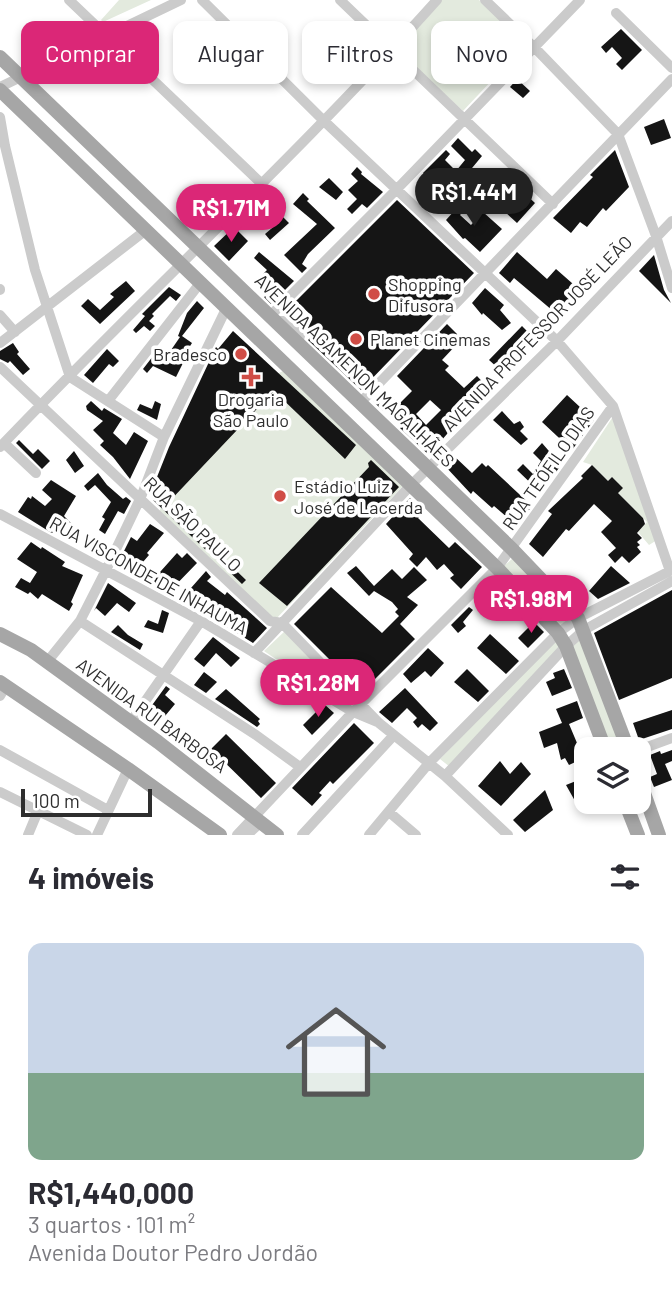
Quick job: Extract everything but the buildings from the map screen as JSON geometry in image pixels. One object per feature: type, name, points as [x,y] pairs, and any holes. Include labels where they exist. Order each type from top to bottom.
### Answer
[{"type":"main road","name":"AVENIDA AGAMENON MAGALHÃES","points":[[0,57],[21,77]]},
{"type":"main road","name":"AVENIDA AGAMENON MAGALHÃES","points":[[28,84],[512,549],[581,624]]},
{"type":"main road","points":[[0,88],[497,568],[558,633],[566,646],[600,737]]},
{"type":"main road","points":[[581,624],[623,737]]},
{"type":"main road","name":"AVENIDA RUI BARBOSA","points":[[0,634],[47,662],[189,765],[277,835]]},
{"type":"main road","points":[[2,688],[128,769],[220,835]]},
{"type":"main road","points":[[651,813],[659,835]]},
{"type":"main road","points":[[630,814],[638,835]]},
{"type":"street","points":[[69,0],[90,21]]},
{"type":"street","points":[[138,21],[181,0]]},
{"type":"street","points":[[202,0],[323,120],[557,341],[613,406],[671,574],[581,624],[558,633],[429,763],[369,835]]},
{"type":"street","points":[[340,0],[362,21]]},
{"type":"street","points":[[417,23],[438,0]]},
{"type":"street","points":[[485,0],[618,134],[656,236],[672,288]]},
{"type":"street","points":[[272,319],[580,0]]},
{"type":"street","points":[[616,13],[672,68]]},
{"type":"street","points":[[417,74],[553,204]]},
{"type":"street","points":[[0,88],[21,77]]},
{"type":"street","points":[[360,403],[672,79]]},
{"type":"street","points":[[156,84],[261,183]]},
{"type":"street","points":[[36,473],[2,445],[359,84]]},
{"type":"street","points":[[0,117],[29,246],[70,377],[164,437]]},
{"type":"street","name":"AVENIDA PROFESSOR JOSÉ LEÃO","points":[[254,653],[411,485],[557,341],[672,220]]},
{"type":"street","points":[[0,343],[146,230]]},
{"type":"street","points":[[108,401],[201,282]]},
{"type":"street","points":[[47,662],[80,621],[106,570],[141,497],[164,437],[226,309]]},
{"type":"street","points":[[0,315],[15,332]]},
{"type":"street","name":"RUA SÃO PAULO","points":[[0,367],[270,621],[282,623],[379,723]]},
{"type":"street","name":"RUA TEÓFILO DIAS","points":[[258,819],[300,767],[497,568],[613,406]]},
{"type":"street","name":"RUA VISCONDE DE INHAUMA","points":[[0,514],[201,621],[353,712],[379,723]]},
{"type":"street","points":[[80,621],[300,767]]},
{"type":"street","points":[[130,723],[201,621]]},
{"type":"street","points":[[444,776],[566,646],[581,624]]},
{"type":"street","points":[[316,690],[326,681],[330,671]]},
{"type":"street","points":[[379,723],[444,776],[508,835]]},
{"type":"street","points":[[302,835],[394,735]]},
{"type":"street","points":[[651,746],[672,738]]},
{"type":"street","points":[[0,750],[108,810]]},
{"type":"street","points":[[97,835],[128,769]]},
{"type":"street","points":[[0,792],[87,835]]},
{"type":"street","points":[[28,835],[38,811]]},
{"type":"street","points":[[389,812],[416,835]]},
{"type":"street","points":[[237,835],[258,819]]},
{"type":"street","points":[[247,835],[258,819]]},
{"type":"shaded area","points":[[119,0],[151,0],[105,21],[101,20]]},
{"type":"shaded area","points":[[440,0],[479,0],[501,21],[431,21],[431,81],[417,68],[417,25]]},
{"type":"shaded area","points":[[434,84],[488,84],[463,111]]},
{"type":"shaded area","name":"Estádio Luiz José de Lacerda","points":[[285,370],[403,486],[275,620],[158,513],[224,400]]},
{"type":"shaded area","points":[[614,415],[657,540],[649,545],[638,532],[647,522],[618,493],[612,477],[608,481],[592,465],[583,462]]},
{"type":"shaded area","points":[[513,558],[572,619],[558,626],[503,567]]},
{"type":"shaded area","points":[[286,630],[325,670],[321,681],[311,683],[264,651]]},
{"type":"shaded area","points":[[581,635],[618,737],[604,737],[570,646]]},
{"type":"shaded area","points":[[557,637],[563,646],[450,767],[440,759]]},
{"type":"place","name":"Shopping Difusora","points":[[374,294]]},
{"type":"place","name":"Planet Cinemas","points":[[356,339]]},
{"type":"place","name":"Bradesco","points":[[241,354]]},
{"type":"place","name":"Drogaria São Paulo","points":[[251,377]]},
{"type":"place","name":"Estádio Luiz José de Lacerda","points":[[280,496]]}]
